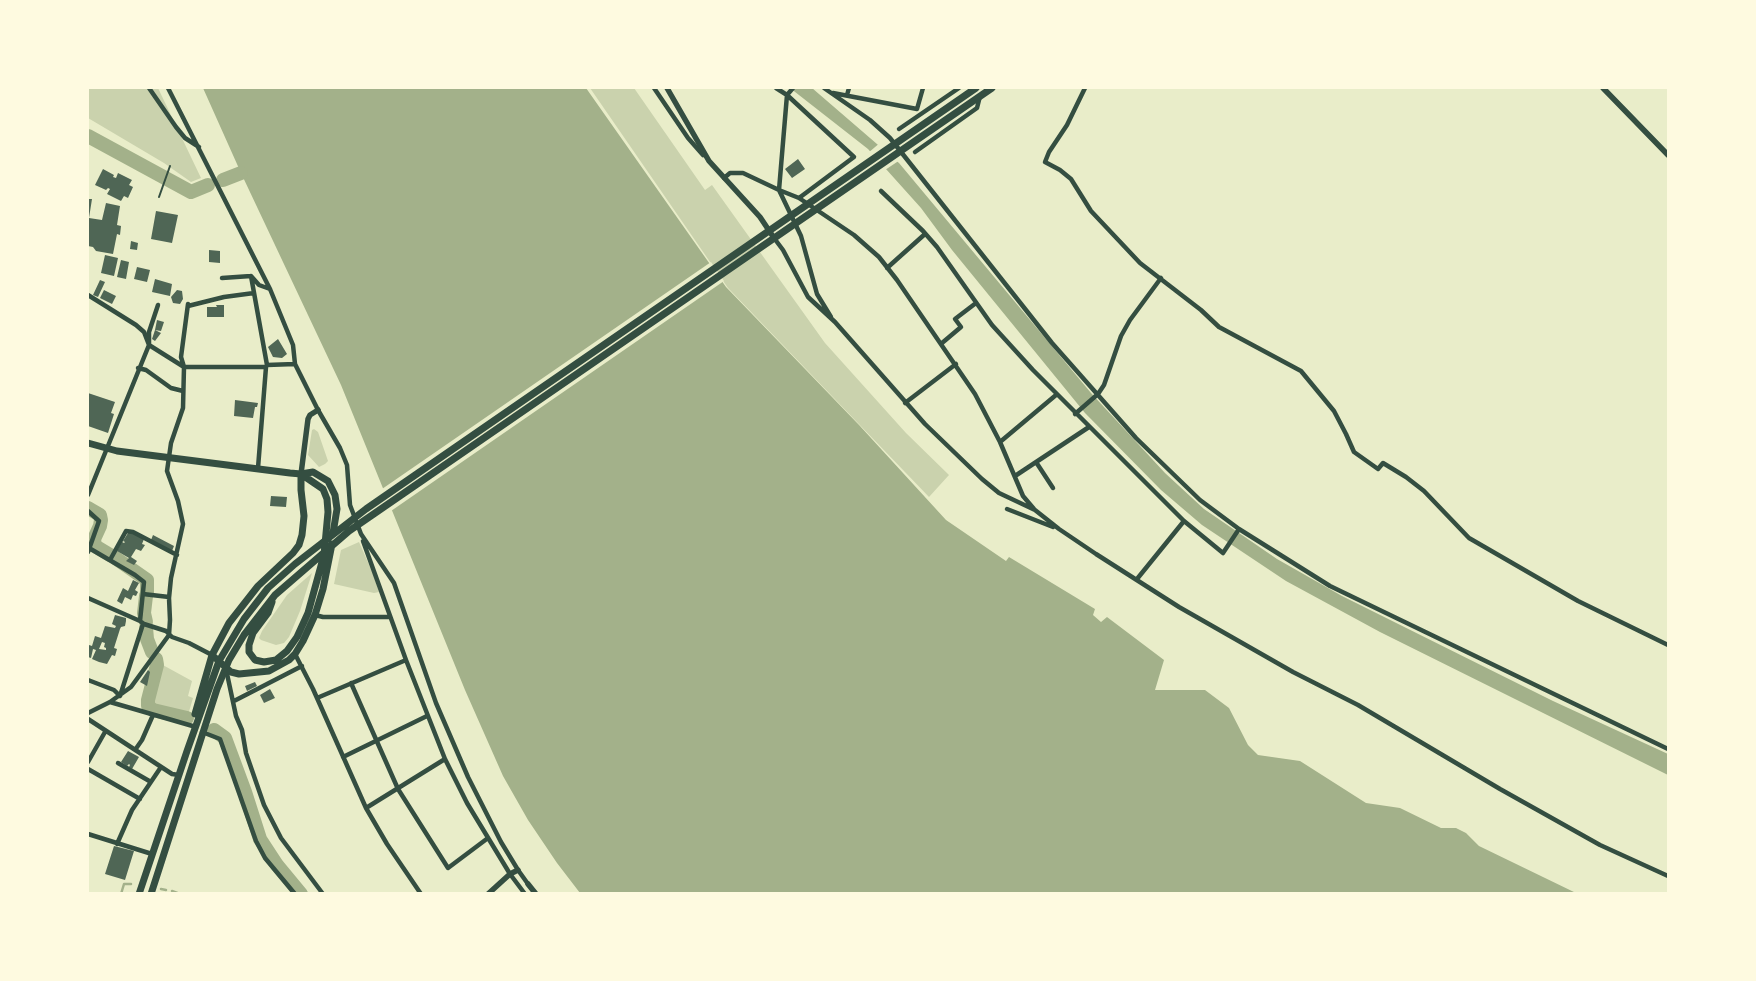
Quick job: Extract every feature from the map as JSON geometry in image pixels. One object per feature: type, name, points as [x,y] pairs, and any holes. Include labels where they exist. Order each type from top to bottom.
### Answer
[{"type":"main road","points":[[194,727],[219,662],[252,608],[268,588],[346,522],[976,88]]},
{"type":"main road","points":[[151,894],[202,732],[226,668],[248,629],[275,594],[349,531],[992,88]]},
{"type":"main road","points":[[88,444],[107,449],[302,474],[314,472],[328,481],[332,487],[337,501],[329,561],[315,615],[295,654],[279,666],[261,673],[239,674],[231,672],[212,655]]},
{"type":"main road","points":[[275,594],[268,613],[253,633],[249,645],[249,652],[255,660],[264,662],[276,660],[287,652],[297,637],[308,613],[324,555],[328,512],[327,499],[323,489],[302,474]]},
{"type":"main road","points":[[139,894],[187,751],[212,655],[229,623],[242,606],[258,586],[299,545],[304,516],[301,490],[302,474]]},
{"type":"street","points":[[149,88],[185,138],[199,146]]},
{"type":"street","points":[[168,88],[270,289],[293,345],[295,364],[340,448],[347,465],[350,505],[406,660],[445,759],[467,803],[510,874],[525,894]]},
{"type":"street","points":[[654,88],[688,138],[760,217],[783,250],[808,297],[835,322],[905,403],[982,479],[999,493],[1035,510],[1059,529],[1179,607],[1293,672],[1358,705],[1500,789],[1600,845],[1668,876]]},
{"type":"street","points":[[667,88],[709,161]]},
{"type":"street","points":[[776,88],[788,94],[854,157],[798,198]]},
{"type":"street","points":[[793,88],[788,94],[778,190],[801,236],[817,294],[835,322]]},
{"type":"street","points":[[824,88],[870,120],[1096,395],[1176,478],[1238,530],[1330,586],[1668,749]]},
{"type":"street","points":[[847,95],[849,88]]},
{"type":"street","points":[[917,109],[922,88]]},
{"type":"street","points":[[899,129],[958,88]]},
{"type":"street","points":[[1085,88],[1067,125],[1048,152],[1045,162],[1060,170],[1071,179],[1091,211],[1140,262],[1219,327],[1301,371],[1334,412],[1354,452],[1378,469],[1383,463],[1406,477],[1424,491],[1469,538],[1578,601],[1668,645]]},
{"type":"street","points":[[1603,88],[1668,155]]},
{"type":"street","points":[[832,93],[917,109],[923,112]]},
{"type":"street","points":[[915,152],[977,108],[981,95]]},
{"type":"street","points":[[724,178],[730,173],[742,173],[798,198],[854,235],[879,257],[942,344],[975,394],[1000,442],[1024,496],[1035,510]]},
{"type":"street","points":[[881,191],[937,247],[992,325],[1056,395],[1077,413],[1184,521],[1222,553],[1238,530]]},
{"type":"street","points":[[887,268],[925,234]]},
{"type":"street","points":[[251,276],[259,285],[270,289]]},
{"type":"street","points":[[222,278],[251,276]]},
{"type":"street","points":[[251,276],[267,366],[258,468]]},
{"type":"street","points":[[1077,413],[1104,385],[1121,336],[1130,320],[1161,278]]},
{"type":"street","points":[[88,713],[120,696],[131,687],[169,635],[169,597],[173,564],[177,555],[183,524],[178,501],[167,471],[171,442],[181,418],[184,367],[181,357],[188,305],[254,293]]},
{"type":"street","points":[[88,295],[136,325],[144,332],[148,345],[184,367],[295,364]]},
{"type":"street","points":[[942,344],[960,327],[955,319],[976,302]]},
{"type":"street","points":[[88,496],[148,345],[149,332],[158,305]]},
{"type":"street","points":[[905,403],[956,364]]},
{"type":"street","points":[[138,368],[146,370],[172,388],[183,391]]},
{"type":"street","points":[[1000,442],[1056,395]]},
{"type":"street","points":[[302,474],[308,419],[310,415],[318,410]]},
{"type":"street","points":[[1015,476],[1089,427]]},
{"type":"street","points":[[1036,462],[1053,488]]},
{"type":"street","points":[[1008,509],[1059,529]]},
{"type":"street","points":[[88,511],[99,521],[88,550],[110,560],[144,582],[142,622],[120,696]]},
{"type":"street","points":[[1137,579],[1184,521]]},
{"type":"street","points":[[110,560],[126,531],[133,532],[177,555]]},
{"type":"street","points":[[361,534],[394,583],[436,703],[464,769],[486,814],[518,870],[536,894]]},
{"type":"street","points":[[143,594],[169,597]]},
{"type":"street","points":[[88,598],[166,631],[169,635],[212,655]]},
{"type":"street","points":[[315,615],[323,617],[390,617]]},
{"type":"street","points":[[295,654],[317,698],[366,808],[421,894]]},
{"type":"street","points":[[317,698],[406,660]]},
{"type":"street","points":[[234,701],[302,666]]},
{"type":"street","points":[[226,668],[250,765],[271,820],[281,838],[323,894]]},
{"type":"street","points":[[88,680],[114,690],[120,696]]},
{"type":"street","points":[[350,683],[375,742],[398,789],[448,868],[488,838]]},
{"type":"street","points":[[110,702],[194,727]]},
{"type":"street","points":[[135,750],[142,740],[153,714]]},
{"type":"street","points":[[343,757],[427,716]]},
{"type":"street","points":[[88,719],[160,767],[172,774],[179,775]]},
{"type":"street","points":[[88,762],[105,732]]},
{"type":"street","points":[[202,732],[220,739],[256,841],[264,858],[295,894]]},
{"type":"street","points":[[366,808],[445,759]]},
{"type":"street","points":[[118,763],[151,782]]},
{"type":"street","points":[[117,844],[130,815],[160,767]]},
{"type":"street","points":[[88,769],[140,799]]},
{"type":"street","points":[[171,799],[180,802]]},
{"type":"street","points":[[88,834],[152,854]]},
{"type":"street","points":[[488,894],[510,874],[518,870]]},
{"type":"lane","points":[[159,197],[170,166]]},
{"type":"shaded area","points":[[88,88],[158,88],[201,178],[191,182],[164,163],[88,118]]},
{"type":"shaded area","points":[[203,88],[586,88],[726,287],[860,426],[946,520],[1006,561],[1009,557],[1095,609],[1093,615],[1101,622],[1107,617],[1164,660],[1155,690],[1205,690],[1229,708],[1248,745],[1258,755],[1300,761],[1366,803],[1400,808],[1441,828],[1456,828],[1466,833],[1479,846],[1576,893],[580,893],[528,820],[503,776],[465,690],[341,385]]},
{"type":"shaded area","points":[[590,88],[634,88],[705,190],[712,185],[825,343],[906,433],[949,475],[929,497],[728,288]]},
{"type":"shaded area","points":[[790,88],[812,88],[899,163],[1091,393],[1165,473],[1204,509],[1277,559],[1342,596],[1553,701],[1668,754],[1668,775],[1380,632],[1286,581],[1202,525],[1161,490],[1085,413],[952,250],[921,208],[868,149]]},
{"type":"shaded area","points":[[314,429],[318,432],[328,461],[319,467],[308,455],[312,430]]},
{"type":"shaded area","points":[[359,542],[379,592],[374,593],[334,584],[341,550]]},
{"type":"shaded area","points":[[312,573],[300,611],[289,637],[284,643],[276,645],[261,640],[259,638],[262,631],[287,595]]},
{"type":"shaded area","points":[[161,664],[192,681],[188,696],[193,698],[188,715],[152,706]]},
{"type":"pier","points":[[881,142],[900,160],[885,170],[868,153]]},
{"type":"pier","points":[[711,262],[724,281],[391,511],[382,489]]},
{"type":"building","points":[[798,159],[805,169],[792,178],[785,169]]},
{"type":"building","points":[[103,169],[114,175],[113,177],[116,178],[118,173],[132,180],[129,185],[133,187],[128,198],[124,196],[121,201],[107,194],[110,189],[106,190],[95,185]]},
{"type":"building","points":[[88,199],[92,199],[89,218],[102,220],[106,203],[120,206],[117,225],[121,226],[120,235],[117,234],[113,254],[96,251],[93,247],[88,246]]},
{"type":"building","points":[[156,211],[178,215],[172,243],[151,239]]},
{"type":"building","points":[[131,241],[138,243],[137,250],[130,249]]},
{"type":"building","points":[[209,250],[220,251],[220,263],[209,262]]},
{"type":"building","points":[[105,255],[118,258],[114,276],[101,273]]},
{"type":"building","points":[[121,260],[129,262],[126,279],[117,277]]},
{"type":"building","points":[[137,267],[150,270],[147,282],[134,279]]},
{"type":"building","points":[[155,279],[172,284],[170,296],[152,292]]},
{"type":"building","points":[[100,280],[105,282],[98,297],[93,295]]},
{"type":"building","points":[[104,290],[116,296],[112,304],[100,298]]},
{"type":"building","points":[[177,290],[182,291],[183,299],[180,304],[173,303],[171,297]]},
{"type":"building","points":[[216,305],[224,305],[224,317],[207,317],[207,307],[217,307]]},
{"type":"building","points":[[157,320],[164,322],[161,331],[155,330]]},
{"type":"building","points":[[155,330],[161,333],[155,341],[152,339]]},
{"type":"building","points":[[278,339],[287,354],[282,358],[273,357],[268,347]]},
{"type":"building","points":[[88,393],[115,402],[111,413],[114,414],[108,433],[88,426]]},
{"type":"building","points":[[235,400],[258,403],[257,407],[255,407],[253,418],[234,416]]},
{"type":"building","points":[[271,496],[287,497],[286,507],[270,506]]},
{"type":"building","points":[[128,533],[144,539],[142,544],[145,545],[141,551],[136,549],[131,557],[137,561],[134,565],[126,561],[129,558],[117,551],[122,542],[125,542],[123,541]]},
{"type":"building","points":[[153,535],[174,546],[172,551],[151,540]]},
{"type":"building","points":[[133,580],[139,583],[135,590],[138,592],[136,596],[133,595],[131,600],[125,597],[122,604],[117,601],[123,588],[128,591]]},
{"type":"building","points":[[115,615],[126,618],[125,626],[120,629],[114,648],[117,649],[115,656],[112,655],[107,664],[99,662],[92,659],[96,650],[93,649],[91,658],[88,657],[89,645],[92,646],[95,636],[101,638],[105,626],[115,628],[116,626],[112,624]],"holes":[[[102,642],[105,643],[104,647],[106,650],[99,649]]]},
{"type":"building","points":[[148,670],[150,672],[147,686],[140,682]]},
{"type":"building","points":[[255,682],[257,686],[247,691],[245,686]]},
{"type":"building","points":[[270,689],[275,698],[264,703],[260,695]]},
{"type":"building","points":[[128,751],[139,757],[132,769],[129,767],[129,764],[127,766],[121,762]]},
{"type":"building","points":[[114,846],[134,851],[125,880],[105,874]]},
{"type":"waterway","points":[[88,136],[191,192],[208,185]]},
{"type":"waterway","points":[[223,180],[241,173]]},
{"type":"waterway","points":[[88,508],[100,515],[101,520],[94,539],[95,546],[110,555]]},
{"type":"waterway","points":[[114,557],[147,580],[147,593]]},
{"type":"waterway","points":[[146,596],[144,613],[146,622]]},
{"type":"waterway","points":[[146,628],[147,639],[152,652]]},
{"type":"waterway","points":[[156,659],[157,665],[148,706],[153,710],[187,718]]},
{"type":"waterway","points":[[214,730],[225,738],[260,839],[277,865],[301,894]]},
{"type":"waterway","points":[[121,894],[124,884],[131,884]]},
{"type":"waterway","points":[[161,889],[166,890]]},
{"type":"waterway","points":[[172,891],[180,894]]}]
